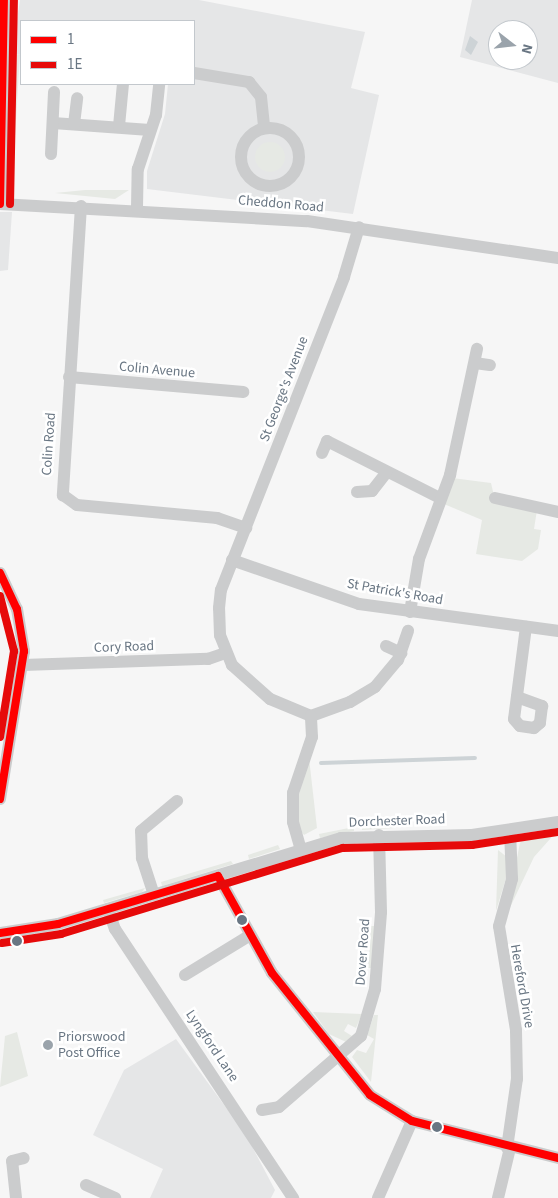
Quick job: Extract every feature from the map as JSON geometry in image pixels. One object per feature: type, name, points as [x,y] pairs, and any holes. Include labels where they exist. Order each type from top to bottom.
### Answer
[{"type":"street","points":[[1,204],[0,58],[4,0]]},
{"type":"street","points":[[195,73],[249,82],[260,97],[264,128]]},
{"type":"street","points":[[119,126],[123,85]]},
{"type":"street","points":[[137,208],[138,169],[150,130],[159,85]]},
{"type":"street","points":[[51,154],[54,92]]},
{"type":"street","points":[[74,124],[77,98]]},
{"type":"street","points":[[53,123],[119,126],[150,130]]},
{"type":"street","points":[[264,128],[292,136],[300,155],[294,174],[277,186],[251,179],[241,163],[243,145],[264,128]]},
{"type":"street","name":"Cheddon Road","points":[[1,204],[137,208],[359,226],[558,258]]},
{"type":"street","name":"Colin Road","points":[[81,206],[60,486],[69,501],[218,518],[246,528]]},
{"type":"street","name":"St George's Avenue","points":[[225,653],[219,608],[232,560],[344,277],[359,226]]},
{"type":"street","points":[[410,612],[418,559],[450,475],[460,415],[475,363],[476,349]]},
{"type":"street","points":[[475,363],[490,365]]},
{"type":"street","name":"Colin Avenue","points":[[69,377],[243,392]]},
{"type":"street","points":[[322,453],[327,441],[360,454],[386,473],[440,498]]},
{"type":"street","points":[[357,492],[372,491],[386,473]]},
{"type":"street","points":[[495,498],[558,512]]},
{"type":"street","name":"St Patrick's Road","points":[[232,560],[322,594],[410,612],[558,631]]},
{"type":"street","points":[[0,574],[21,622],[24,665],[0,799]]},
{"type":"street","points":[[517,698],[526,626]]},
{"type":"street","points":[[311,716],[375,687],[401,653],[408,631]]},
{"type":"street","points":[[386,646],[401,653]]},
{"type":"street","points":[[225,653],[255,689],[311,716]]},
{"type":"street","name":"Cory Road","points":[[24,665],[208,659],[225,653]]},
{"type":"street","points":[[301,850],[292,822],[293,793],[312,737],[311,716]]},
{"type":"street","points":[[154,895],[142,858],[141,831],[177,801]]},
{"type":"street","name":"Dorchester Road","points":[[0,933],[32,930],[108,909],[341,838],[379,835],[510,832],[558,822]]},
{"type":"street","name":"Hereford Drive","points":[[498,1198],[515,1110],[516,1046],[499,926],[512,878],[510,832]]},
{"type":"street","name":"Dover Road","points":[[262,1110],[279,1107],[338,1060],[361,1036],[375,989],[381,912],[379,835]]},
{"type":"street","points":[[218,876],[249,936],[338,1060],[370,1095],[412,1121],[508,1148],[558,1158]]},
{"type":"street","name":"Lyngford Lane","points":[[108,909],[115,929],[293,1198]]},
{"type":"street","points":[[185,975],[249,936]]},
{"type":"street","points":[[378,1198],[412,1121]]},
{"type":"street","points":[[16,1198],[12,1161],[24,1158]]},
{"type":"street","points":[[86,1185],[100,1195],[115,1198]]},
{"type":"shaded area","points":[[20,0],[199,0],[365,32],[351,88],[379,95],[353,214],[147,189],[147,171],[165,114],[168,85],[195,85],[195,20],[20,20],[20,55],[12,54]]},
{"type":"shaded area","points":[[472,0],[558,0],[558,83],[509,70],[538,70],[538,20],[488,20],[488,64],[460,57]]},
{"type":"shaded area","points":[[470,36],[478,42],[471,55],[465,50]]},
{"type":"shaded area","points":[[12,54],[20,55],[14,152],[11,151]]},
{"type":"shaded area","points":[[270,142],[281,146],[285,157],[281,168],[270,172],[259,168],[255,157],[259,146]]},
{"type":"shaded area","points":[[85,190],[129,190],[115,199],[55,193]]},
{"type":"shaded area","points":[[0,212],[12,212],[8,270],[0,271]]},
{"type":"shaded area","points":[[452,478],[491,483],[495,500],[537,510],[534,529],[541,530],[538,549],[522,561],[476,554],[482,520],[444,504]]},
{"type":"shaded area","points":[[309,758],[317,828],[304,835],[299,829],[297,801]]},
{"type":"shaded area","points":[[394,824],[394,828],[362,830],[362,826]]},
{"type":"shaded area","points":[[354,827],[354,831],[320,838],[319,834]]},
{"type":"shaded area","points":[[558,830],[534,857],[505,918],[520,843],[526,836]]},
{"type":"shaded area","points":[[424,839],[484,841],[483,846],[424,844]]},
{"type":"shaded area","points":[[355,842],[356,847],[262,873],[261,868]]},
{"type":"shaded area","points":[[278,845],[280,849],[249,859],[248,855]]},
{"type":"shaded area","points":[[498,850],[507,857],[507,875],[496,911]]},
{"type":"shaded area","points":[[231,861],[233,864],[162,886],[161,882]]},
{"type":"shaded area","points":[[145,888],[142,892],[104,903],[103,900]]},
{"type":"shaded area","points":[[196,888],[200,892],[165,902],[166,897]]},
{"type":"shaded area","points":[[159,900],[161,903],[127,914],[126,910]]},
{"type":"shaded area","points":[[371,926],[375,926],[372,968],[368,968]]},
{"type":"shaded area","points":[[313,1012],[362,1014],[356,1028],[348,1024],[344,1031],[352,1036],[346,1042],[329,1034]]},
{"type":"shaded area","points":[[374,1015],[378,1015],[371,1082],[352,1057],[357,1050],[366,1053],[374,1039],[367,1035]]},
{"type":"shaded area","points":[[17,1032],[28,1076],[0,1087],[5,1036]]},
{"type":"shaded area","points":[[176,1039],[246,1135],[275,1190],[271,1198],[150,1198],[163,1169],[93,1135],[124,1070]]},
{"type":"waterway","points":[[321,763],[475,758]]},
{"type":"transit line","name":"1","points":[[0,204],[4,0]]},
{"type":"transit line","name":"1E","points":[[10,204],[14,0]]},
{"type":"transit line","name":"1","points":[[0,573],[17,609],[24,651],[0,799]]},
{"type":"transit line","name":"1E","points":[[0,596],[14,651],[0,737]]},
{"type":"transit line","name":"1E","points":[[2,943],[61,934],[343,848],[472,845],[558,832]]},
{"type":"transit line","name":"1","points":[[0,933],[58,924],[218,876],[272,973],[370,1095],[412,1121],[558,1158]]},
{"type":"place","name":"Priorswood Post Office","points":[[48,1045]]}]
